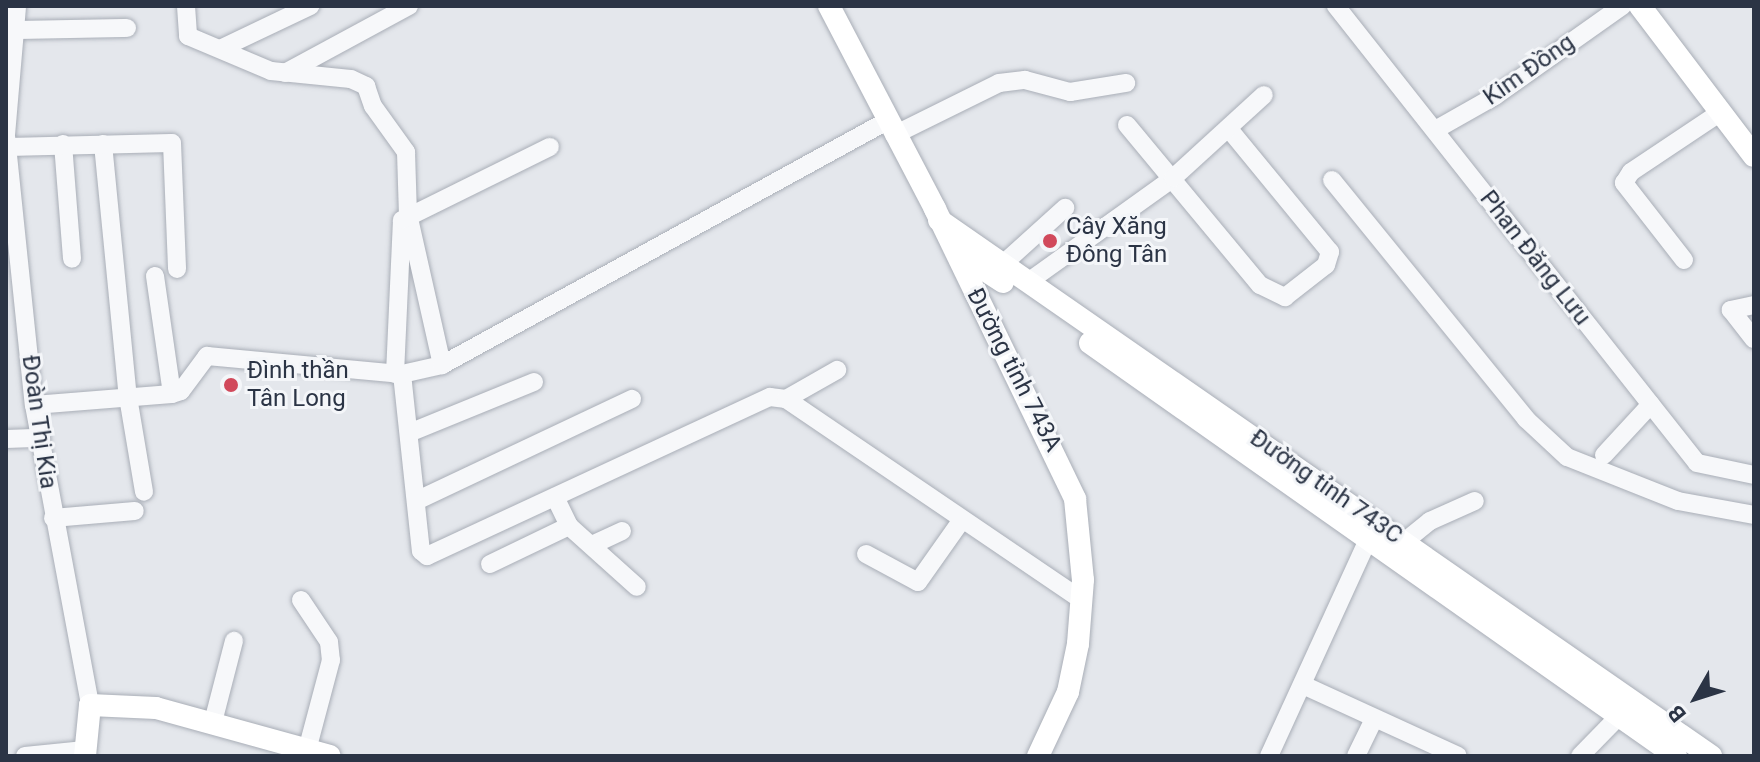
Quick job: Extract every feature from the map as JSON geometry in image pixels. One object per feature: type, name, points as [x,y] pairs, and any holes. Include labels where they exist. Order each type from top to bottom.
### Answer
[{"type":"main road","name":"Đường tỉnh 743A","points":[[829,6],[957,252],[1075,499],[1083,601],[1068,692],[1038,756]]},
{"type":"main road","points":[[1640,6],[1754,155]]},
{"type":"main road","name":"Đường tỉnh 743C","points":[[939,220],[996,266],[1368,540],[1668,754]]},
{"type":"main road","name":"Đường tỉnh 743C","points":[[957,252],[1028,282],[1711,756]]},
{"type":"main road","points":[[978,297],[996,266]]},
{"type":"main road","points":[[85,753],[90,705],[156,708],[330,756]]},
{"type":"street","points":[[186,6],[188,36],[285,73],[351,79],[366,86],[373,106],[406,152],[408,214],[442,365]]},
{"type":"street","points":[[222,48],[310,6]]},
{"type":"street","points":[[285,73],[409,6]]},
{"type":"street","name":"Phan Đăng Lưu","points":[[1336,6],[1697,463],[1754,475]]},
{"type":"street","name":"Kim Đồng","points":[[1435,130],[1495,96],[1622,6]]},
{"type":"street","points":[[13,18],[127,28]]},
{"type":"street","name":"Đoàn Thị Kia","points":[[13,18],[6,136],[34,405],[90,705]]},
{"type":"street","points":[[34,405],[172,394],[181,391],[207,356],[399,374],[442,365],[891,128],[999,83],[1025,80],[1081,92],[1126,83]]},
{"type":"street","points":[[1028,282],[1173,178],[1264,95]]},
{"type":"street","points":[[1684,260],[1624,183],[1631,172],[1721,112]]},
{"type":"street","points":[[1127,125],[1260,285],[1285,297],[1326,265],[1330,252],[1229,129]]},
{"type":"street","points":[[7,147],[172,143],[177,269]]},
{"type":"street","points":[[63,144],[72,259]]},
{"type":"street","points":[[103,144],[128,397],[144,492]]},
{"type":"street","points":[[550,147],[408,214],[400,227],[399,374],[409,433],[421,551],[427,556],[753,402],[786,399],[837,370]]},
{"type":"street","points":[[1332,180],[1526,419],[1559,450],[1626,484],[1678,501],[1754,515]]},
{"type":"street","points":[[996,266],[1065,208]]},
{"type":"street","points":[[155,276],[172,394]]},
{"type":"street","points":[[1754,305],[1731,310],[1754,339]]},
{"type":"street","points":[[409,433],[534,382]]},
{"type":"street","points":[[416,501],[632,399]]},
{"type":"street","points":[[786,399],[961,521],[1083,601]]},
{"type":"street","points":[[1604,455],[1651,404]]},
{"type":"street","points":[[6,439],[41,438]]},
{"type":"street","points":[[555,497],[569,526],[637,587]]},
{"type":"street","points":[[1404,542],[1430,521],[1475,501]]},
{"type":"street","points":[[53,518],[135,511]]},
{"type":"street","points":[[866,554],[918,582],[961,521]]},
{"type":"street","points":[[490,564],[569,526]]},
{"type":"street","points":[[592,545],[622,531]]},
{"type":"street","points":[[1269,756],[1368,540]]},
{"type":"street","points":[[301,600],[329,642],[331,660],[307,750]]},
{"type":"street","points":[[213,722],[234,641]]},
{"type":"street","points":[[1303,685],[1446,754]]},
{"type":"street","points":[[1580,756],[1618,717]]},
{"type":"street","points":[[1356,756],[1374,719]]},
{"type":"street","points":[[25,756],[85,753]]},
{"type":"place","name":"Cây Xăng Đông Tân","points":[[1050,241]]},
{"type":"place","name":"Đình thần Tân Long","points":[[231,385]]}]
